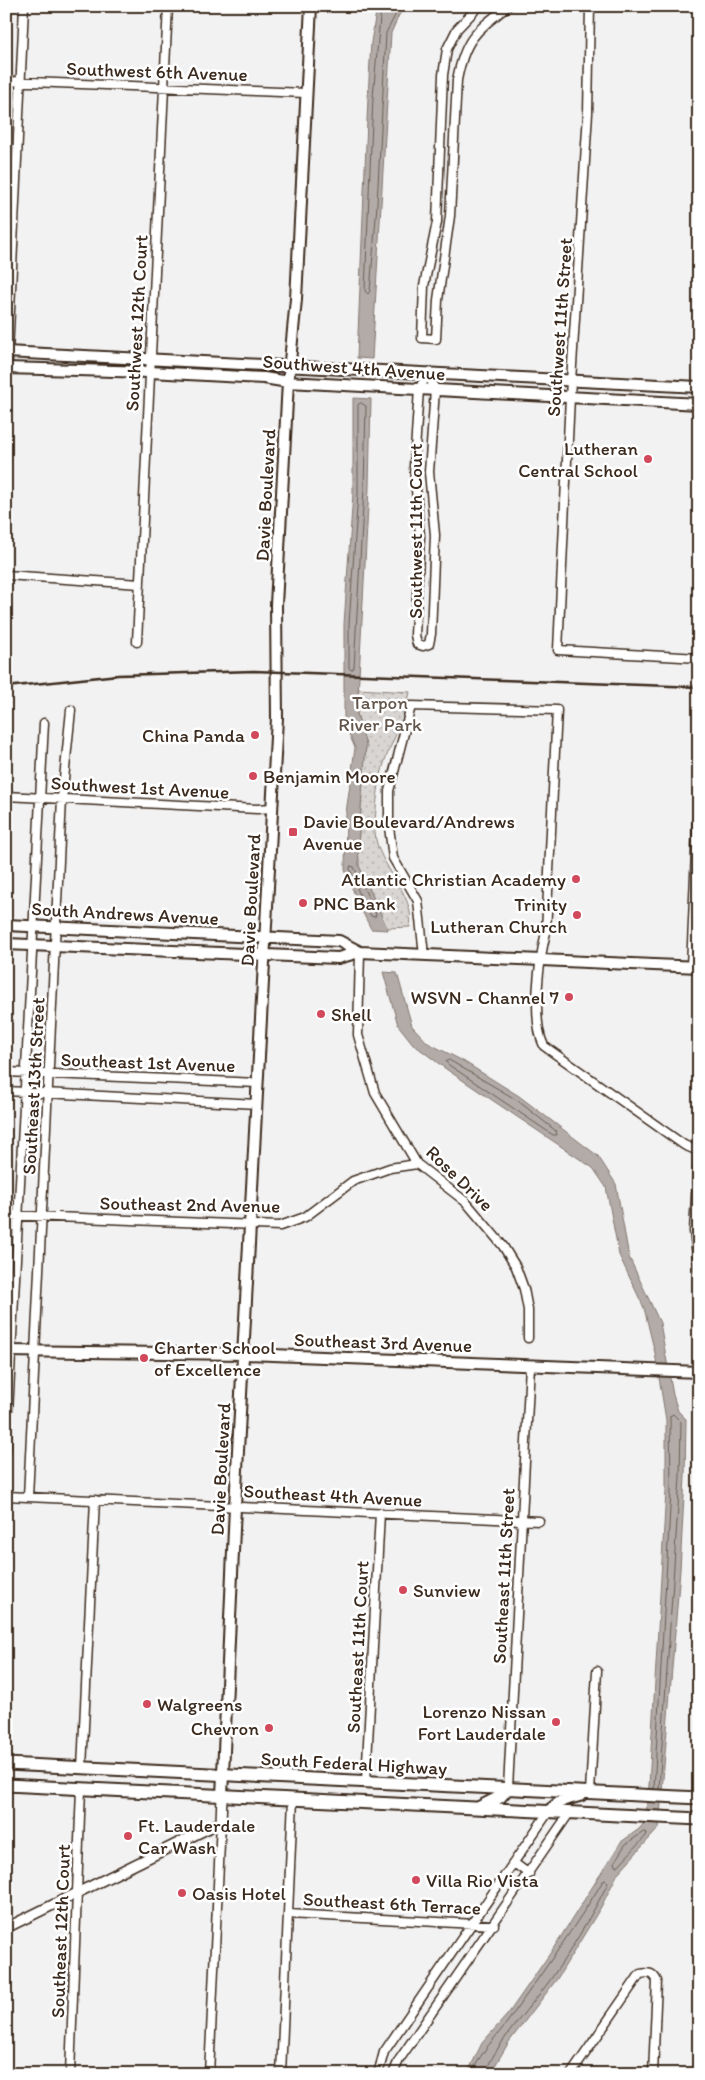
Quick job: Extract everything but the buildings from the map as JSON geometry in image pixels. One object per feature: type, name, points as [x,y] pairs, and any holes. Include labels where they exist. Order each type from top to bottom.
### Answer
[{"type":"main road","name":"Davie Boulevard","points":[[222,1796],[235,1507],[245,1354],[277,718],[276,605],[311,6]]},
{"type":"main road","name":"Southwest 4th Avenue","points":[[7,352],[699,387]]},
{"type":"main road","name":"Southwest 4th Avenue","points":[[7,368],[150,372],[264,378],[288,382],[699,404]]},
{"type":"main road","name":"South Andrews Avenue","points":[[6,924],[339,941],[360,952]]},
{"type":"main road","name":"South Andrews Avenue","points":[[6,944],[338,958],[360,952],[424,954],[695,967]]},
{"type":"main road","name":"Southeast 3rd Avenue","points":[[8,1351],[245,1354],[699,1372]]},
{"type":"main road","name":"South Federal Highway","points":[[6,1764],[224,1773],[699,1798]]},
{"type":"main road","name":"South Federal Highway","points":[[6,1786],[478,1808]]},
{"type":"main road","points":[[478,1808],[500,1797],[508,1788]]},
{"type":"main road","points":[[549,1811],[562,1800],[590,1792]]},
{"type":"main road","points":[[478,1808],[699,1819]]},
{"type":"street","points":[[6,398],[24,6]]},
{"type":"street","name":"Southwest 12th Court","points":[[137,642],[168,6]]},
{"type":"street","points":[[480,6],[457,29],[447,50],[442,75],[436,222],[424,286],[422,338],[436,339],[438,300],[450,216],[458,72],[466,48],[476,32],[508,6]]},
{"type":"street","name":"Southwest 11th Street","points":[[590,6],[588,114],[570,397],[558,650],[699,658]]},
{"type":"street","name":"Southwest 6th Avenue","points":[[6,80],[164,89],[306,93]]},
{"type":"street","points":[[441,104],[456,105]]},
{"type":"street","name":"Southwest 11th Court","points":[[428,373],[435,390],[429,472],[435,534],[431,634],[429,644],[420,646],[415,635],[420,536],[414,474],[420,389],[428,373]]},
{"type":"street","points":[[6,575],[140,584]]},
{"type":"street","points":[[424,954],[418,901],[393,858],[388,826],[389,791],[412,706],[557,710],[546,932],[540,959],[538,1033],[544,1046],[684,1146],[698,1150]]},
{"type":"street","name":"Southeast 13th Street","points":[[28,1496],[62,799],[71,710]]},
{"type":"street","name":"Southeast 13th Street","points":[[6,1451],[8,1351],[34,946],[44,723]]},
{"type":"street","points":[[695,967],[699,782]]},
{"type":"street","name":"Southwest 1st Avenue","points":[[6,796],[257,809],[272,808]]},
{"type":"street","name":"Rose Drive","points":[[360,952],[358,1035],[367,1072],[375,1093],[417,1164],[466,1202],[503,1246],[516,1267],[524,1289],[528,1310],[528,1338]]},
{"type":"street","name":"Southeast 1st Avenue","points":[[6,1072],[258,1083]]},
{"type":"street","name":"Southeast 1st Avenue","points":[[6,1091],[257,1104]]},
{"type":"street","points":[[699,1144],[694,1231],[699,1270]]},
{"type":"street","name":"Southeast 2nd Avenue","points":[[6,1214],[280,1226],[305,1218],[353,1181],[390,1168],[417,1164]]},
{"type":"street","name":"Southeast 11th Street","points":[[508,1788],[530,1365]]},
{"type":"street","name":"Southeast 4th Avenue","points":[[6,1496],[539,1521]]},
{"type":"street","points":[[82,1768],[95,1500]]},
{"type":"street","name":"Southeast 11th Court","points":[[366,1781],[380,1513]]},
{"type":"street","points":[[590,1792],[597,1671]]},
{"type":"street","name":"Southeast 12th Court","points":[[70,2074],[81,1789]]},
{"type":"street","points":[[209,2074],[222,1796]]},
{"type":"street","points":[[281,2074],[293,1799]]},
{"type":"street","points":[[378,2074],[384,2052],[549,1811]]},
{"type":"street","points":[[393,2074],[399,2060],[530,1874],[570,1812]]},
{"type":"street","points":[[6,1928],[221,1822]]},
{"type":"street","points":[[514,1863],[530,1874]]},
{"type":"street","name":"Southeast 6th Terrace","points":[[288,1914],[494,1924]]},
{"type":"street","points":[[571,2074],[640,1974],[647,1972],[654,1975],[658,1981],[653,2074]]},
{"type":"green space","name":"Tarpon River Park","points":[[358,689],[410,692],[403,718],[385,760],[380,777],[375,832],[377,845],[382,857],[407,902],[410,914],[410,927],[387,928],[359,866],[358,844],[366,745],[357,714]]},
{"type":"water","points":[[377,6],[407,6],[399,15],[391,33],[372,359],[357,358],[371,42]]},
{"type":"water","points":[[353,398],[371,399],[369,488],[357,714],[366,745],[358,844],[359,866],[388,930],[371,929],[345,870],[346,813],[355,748],[344,722],[344,624],[353,493]]},
{"type":"water","points":[[383,972],[397,973],[412,1026],[428,1043],[463,1061],[519,1096],[598,1156],[616,1184],[629,1257],[660,1323],[673,1395],[678,1411],[686,1419],[680,1570],[659,1828],[618,1873],[601,1907],[557,1979],[509,2042],[490,2074],[467,2074],[482,2043],[508,2014],[551,1952],[621,1842],[639,1829],[645,1822],[649,1785],[666,1491],[666,1420],[655,1353],[644,1308],[619,1255],[606,1187],[593,1168],[446,1069],[413,1044],[398,1025]]},
{"type":"railway","points":[[6,687],[118,675],[254,671],[699,687]]},
{"type":"place","name":"Lutheran Central School","points":[[648,459]]},
{"type":"place","name":"China Panda","points":[[255,735]]},
{"type":"place","name":"Benjamin Moore","points":[[253,776]]},
{"type":"place","name":"Davie Boulevard/Andrews Avenue","points":[[293,832]]},
{"type":"place","name":"Atlantic Christian Academy","points":[[576,879]]},
{"type":"place","name":"PNC Bank","points":[[303,903]]},
{"type":"place","name":"Trinity Lutheran Church","points":[[577,915]]},
{"type":"place","name":"WSVN - Channel 7","points":[[569,997]]},
{"type":"place","name":"Shell","points":[[321,1014]]},
{"type":"place","name":"Charter School of Excellence","points":[[144,1358]]},
{"type":"place","name":"Sunview","points":[[403,1590]]},
{"type":"place","name":"Walgreens","points":[[147,1704]]},
{"type":"place","name":"Lorenzo Nissan Fort Lauderdale","points":[[556,1722]]},
{"type":"place","name":"Chevron","points":[[269,1728]]},
{"type":"place","name":"Ft. Lauderdale Car Wash","points":[[128,1836]]},
{"type":"place","name":"Villa Rio Vista","points":[[416,1880]]},
{"type":"place","name":"Oasis Hotel","points":[[182,1893]]}]
